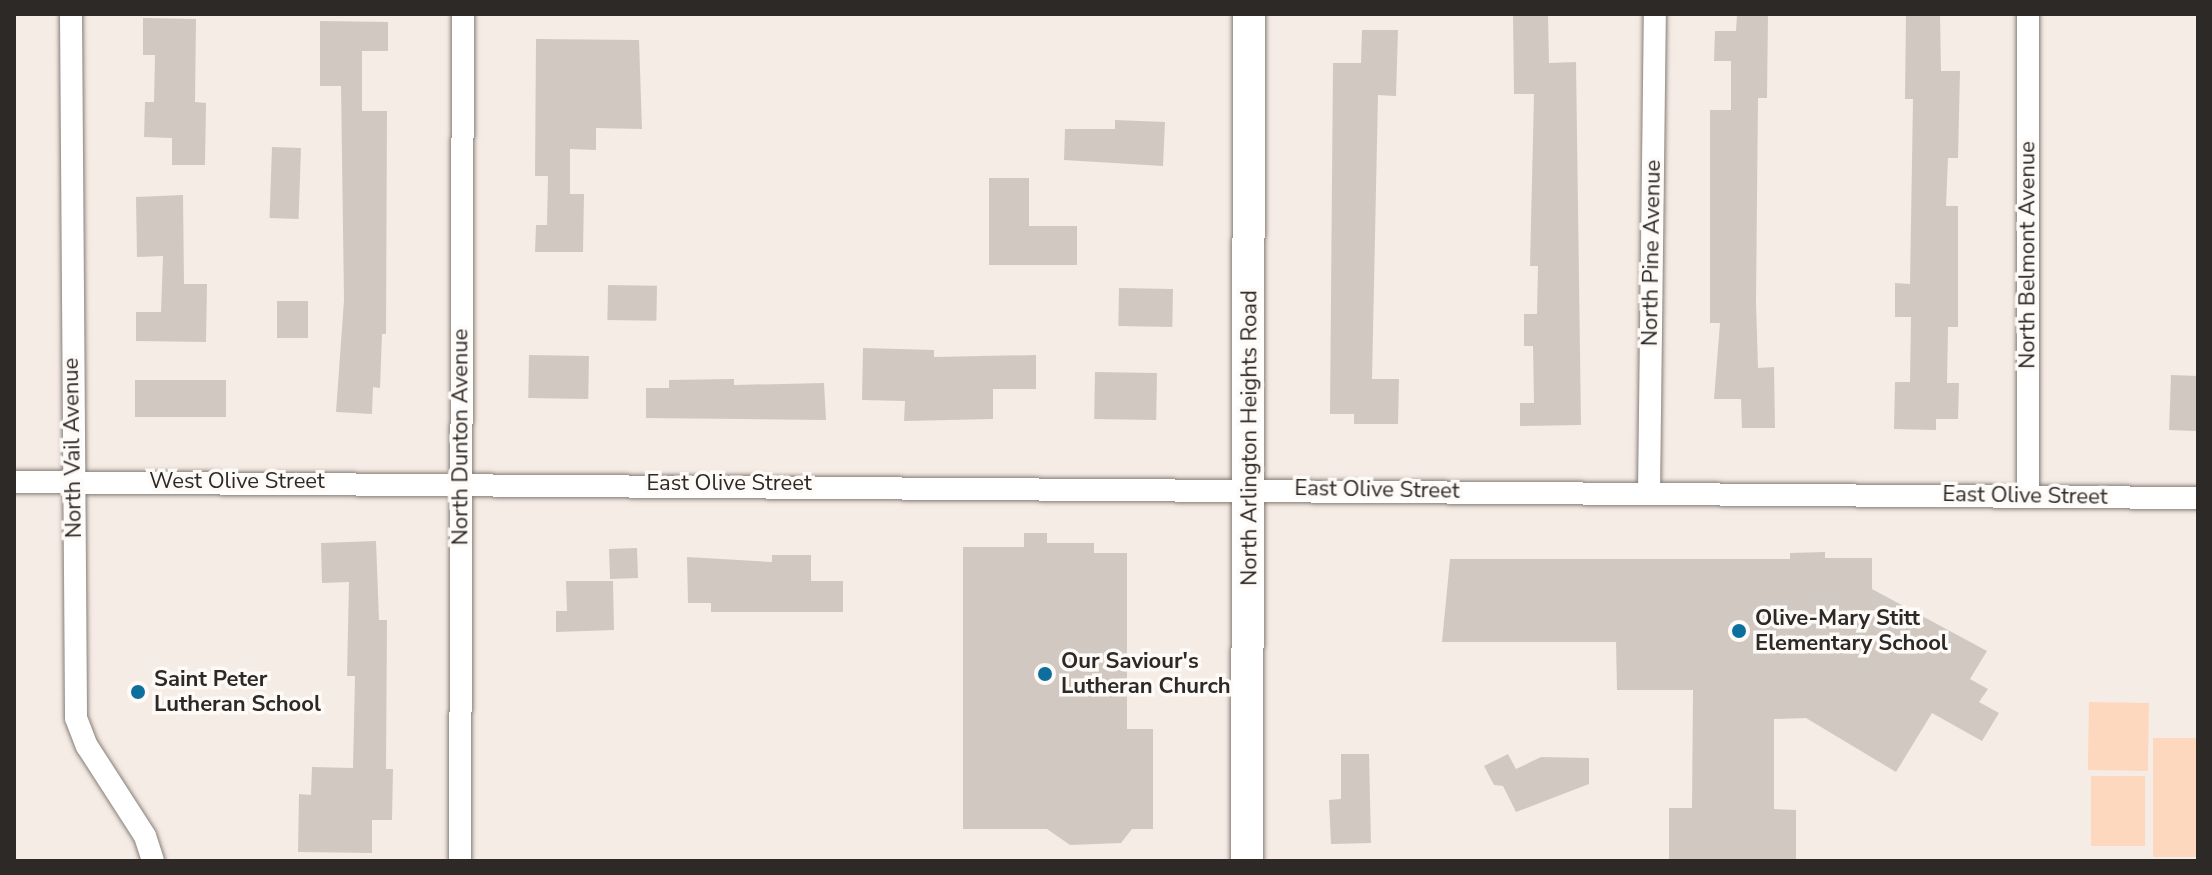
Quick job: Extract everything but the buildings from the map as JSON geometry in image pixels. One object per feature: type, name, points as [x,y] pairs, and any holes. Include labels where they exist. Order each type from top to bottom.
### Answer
[{"type":"main road","name":"North Arlington Heights Road","points":[[1247,861],[1249,14]]},
{"type":"street","name":"North Vail Avenue","points":[[71,14],[76,718],[87,746],[145,836],[153,861]]},
{"type":"street","name":"North Dunton Avenue","points":[[460,861],[463,14]]},
{"type":"street","name":"North Pine Avenue","points":[[1649,493],[1655,14]]},
{"type":"street","name":"North Belmont Avenue","points":[[2028,14],[2028,496]]},
{"type":"street","name":"West Olive Street","points":[[14,482],[461,482]]},
{"type":"street","name":"East Olive Street","points":[[461,482],[2198,498]]},
{"type":"shaded area","points":[[2089,702],[2149,703],[2148,771],[2088,770]]},
{"type":"shaded area","points":[[2153,738],[2198,738],[2198,857],[2153,857]]},
{"type":"shaded area","points":[[2091,776],[2145,776],[2145,846],[2091,846]]},
{"type":"place","name":"Olive-Mary Stitt Elementary School","points":[[1739,631]]},
{"type":"place","name":"Our Saviour's Lutheran Church","points":[[1045,674]]},
{"type":"place","name":"Saint Peter Lutheran School","points":[[138,692]]}]
